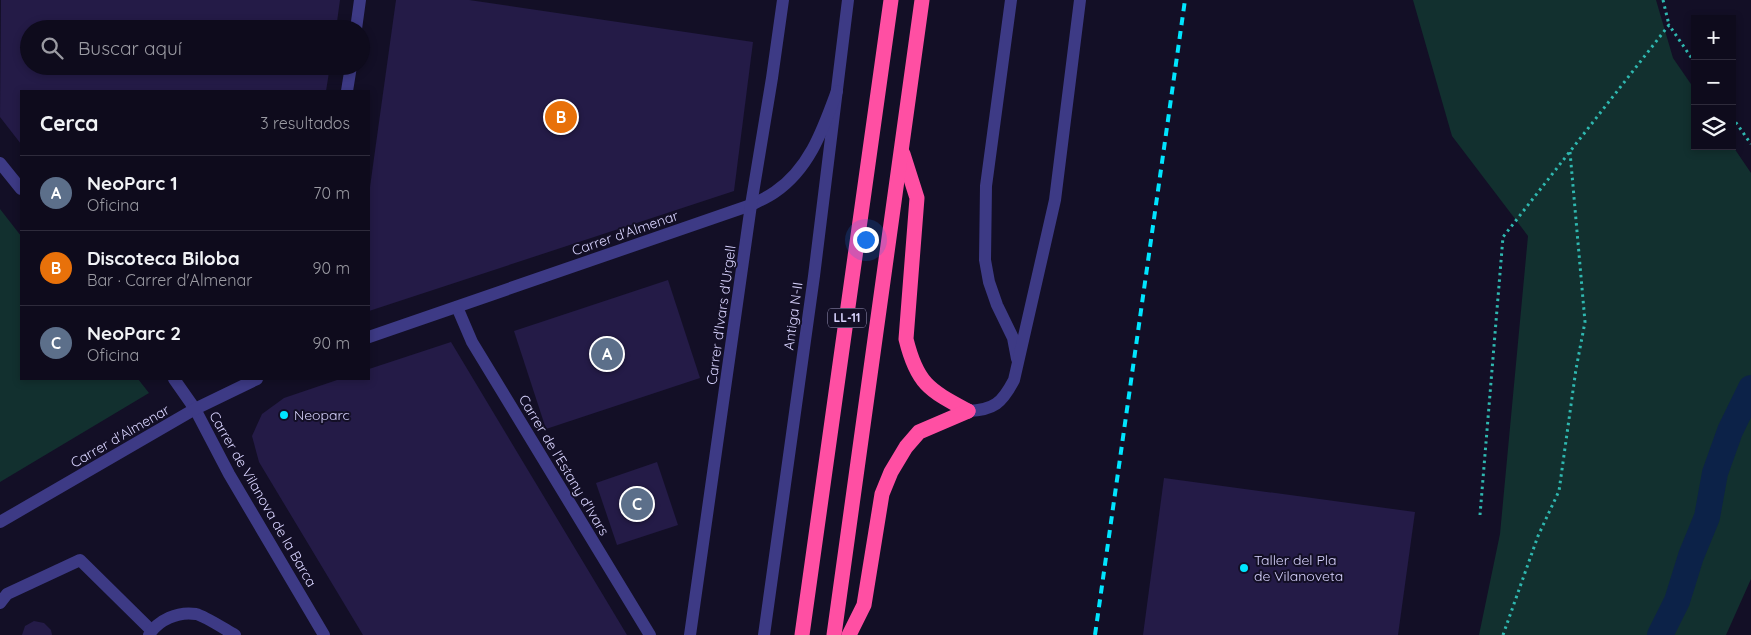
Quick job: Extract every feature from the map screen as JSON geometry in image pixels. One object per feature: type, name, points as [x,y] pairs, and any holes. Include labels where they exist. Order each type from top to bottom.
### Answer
[{"type":"highway","name":"LL-11","points":[[802,635],[891,0]]},
{"type":"highway","name":"LL-11","points":[[834,635],[922,0]]},
{"type":"highway","points":[[902,149],[917,198],[906,340],[911,361],[919,377],[929,387],[942,397],[968,411]]},
{"type":"highway","points":[[849,635],[864,605],[882,494],[891,472],[906,447],[919,432],[968,411]]},
{"type":"street","points":[[357,20],[360,0]]},
{"type":"street","name":"Carrer d'Ivars d'Urgell","points":[[690,635],[751,205],[783,0]]},
{"type":"street","name":"Antiga N-II","points":[[764,635],[812,286],[848,0]]},
{"type":"street","points":[[1011,0],[986,186],[985,260],[989,282],[1012,338],[1018,364]]},
{"type":"street","points":[[968,411],[980,411],[995,407],[1006,395],[1014,380],[1055,200],[1080,0]]},
{"type":"street","points":[[347,90],[350,75]]},
{"type":"street","name":"Carrer d'Almenar","points":[[370,337],[751,205],[775,192],[796,174],[812,153],[837,91]]},
{"type":"street","points":[[0,163],[20,188]]},
{"type":"street","name":"Carrer de l'Estany d'Ivars","points":[[457,307],[472,342],[650,635]]},
{"type":"street","name":"Carrer de Vilanova de la Barca","points":[[175,380],[195,409],[229,474],[324,635]]},
{"type":"street","name":"Carrer d'Almenar","points":[[0,522],[195,409],[255,380]]},
{"type":"street","points":[[0,603],[7,594],[80,560],[150,633],[153,626],[174,615],[197,614],[235,635]]},
{"type":"path","points":[[1663,0],[1668,25],[1693,60]]},
{"type":"path","points":[[1480,515],[1502,237],[1668,25]]},
{"type":"path","points":[[1736,123],[1751,144]]},
{"type":"path","points":[[1503,635],[1538,536],[1560,491],[1576,369],[1585,322],[1570,151]]},
{"type":"green space","points":[[1413,0],[1656,0],[1673,58],[1691,84],[1691,150],[1735,150],[1751,173],[1751,579],[1726,635],[1479,635],[1500,534],[1528,236],[1452,136]]},
{"type":"green space","points":[[0,209],[20,235],[20,380],[139,380],[149,393],[0,482]]},
{"type":"building","points":[[1,0],[340,0],[337,20],[20,20],[20,75],[329,75],[326,90],[20,90],[20,143],[0,117]]},
{"type":"building","points":[[396,0],[469,0],[753,42],[734,191],[370,311],[370,187]]},
{"type":"building","points":[[668,280],[700,378],[546,429],[514,331]]},
{"type":"building","points":[[451,342],[627,635],[363,635],[259,462],[252,436],[262,414],[284,398],[337,380],[370,380],[370,369]]},
{"type":"building","points":[[657,462],[678,525],[617,545],[596,483]]},
{"type":"building","name":"Taller del Pla de Vilanoveta","points":[[1164,478],[1415,512],[1398,635],[1143,635]]},
{"type":"building","points":[[34,621],[44,623],[51,630],[52,635],[22,635],[25,626]]},
{"type":"waterway","points":[[1660,635],[1677,601],[1691,556],[1707,517],[1715,473],[1730,431],[1751,388]]},
{"type":"railway","points":[[1095,635],[1185,0]]},
{"type":"place","name":"Discoteca Biloba","points":[[561,117]]},
{"type":"place","name":"NeoParc 1","points":[[607,354]]},
{"type":"place","name":"Neoparc","points":[[284,415]]},
{"type":"place","name":"NeoParc 2","points":[[637,504]]},
{"type":"place","name":"Taller del Pla de Vilanoveta","points":[[1244,568]]}]
